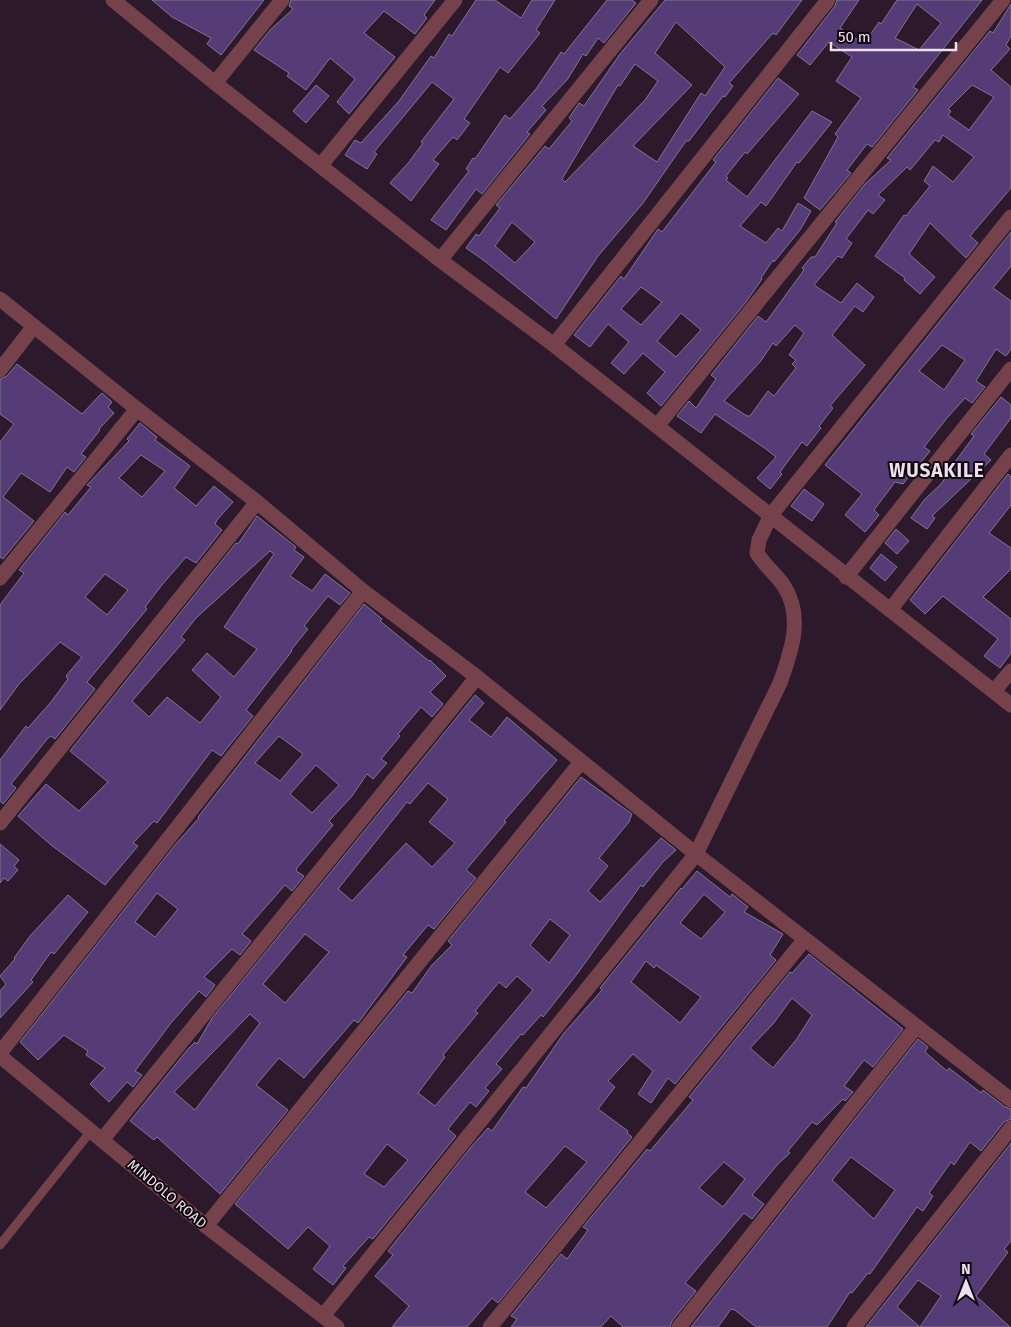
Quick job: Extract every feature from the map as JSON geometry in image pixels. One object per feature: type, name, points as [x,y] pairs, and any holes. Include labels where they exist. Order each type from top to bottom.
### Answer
[{"type":"street","points":[[113,0],[440,260],[554,345],[771,515],[846,577],[1011,704]]},
{"type":"street","points":[[215,83],[282,0]]},
{"type":"street","points":[[321,165],[455,0]]},
{"type":"street","points":[[440,260],[651,0]]},
{"type":"street","points":[[554,345],[828,0]]},
{"type":"street","points":[[657,426],[1003,0]]},
{"type":"street","points":[[323,1316],[696,854],[780,683],[791,653],[795,626],[794,604],[784,585],[757,553],[760,540],[771,515],[1011,217]]},
{"type":"street","points":[[0,300],[257,502],[363,591],[477,677],[696,854],[1011,1100]]},
{"type":"street","points":[[0,370],[34,326]]},
{"type":"street","points":[[846,577],[1011,369]]},
{"type":"street","points":[[0,578],[137,409]]},
{"type":"street","points":[[890,610],[1011,455]]},
{"type":"street","points":[[0,823],[257,502]]},
{"type":"street","points":[[0,1055],[363,591]]},
{"type":"street","points":[[994,691],[1011,671]]},
{"type":"street","points":[[97,1136],[477,677]]},
{"type":"street","points":[[206,1226],[581,762]]},
{"type":"street","points":[[490,1327],[805,939]]},
{"type":"street","points":[[679,1327],[916,1027]]},
{"type":"street","name":"MINDOLO ROAD","points":[[0,1055],[206,1226],[337,1327]]},
{"type":"street","points":[[854,1327],[1011,1128]]},
{"type":"lane","points":[[0,1245],[97,1136]]},
{"type":"building","points":[[152,0],[264,0],[221,55],[207,44],[211,38],[172,17]]},
{"type":"building","points":[[291,0],[435,0],[424,15],[427,18],[415,34],[384,11],[364,33],[395,57],[349,114],[337,102],[355,79],[330,58],[306,90],[287,76],[289,73],[254,50],[271,29],[293,9],[289,6]]},
{"type":"building","points":[[476,0],[495,0],[521,18],[532,0],[555,0],[536,30],[540,33],[508,73],[500,67],[464,119],[470,123],[457,140],[453,137],[433,160],[439,164],[411,201],[390,183],[409,162],[423,143],[421,142],[454,99],[432,82],[374,152],[377,154],[367,169],[345,155],[355,140],[361,143],[399,101],[431,56],[434,58],[449,34],[452,36]]},
{"type":"building","points":[[607,0],[632,0],[636,3],[604,43],[598,38],[586,56],[583,54],[567,80],[542,106],[546,110],[527,132],[530,134],[482,194],[476,189],[446,230],[431,220],[469,171],[466,169],[473,158],[475,159],[505,115],[510,119],[536,89],[561,52],[564,54]]},
{"type":"building","points":[[665,0],[802,0],[776,35],[773,33],[729,83],[733,86],[725,97],[723,96],[689,141],[686,141],[643,203],[598,256],[556,319],[466,248],[476,234],[479,236],[500,208],[496,205],[545,146],[549,149],[572,121],[569,118],[579,103],[584,106],[620,54]],"holes":[[[676,22],[725,67],[705,96],[701,93],[657,162],[633,146],[692,85],[655,53]],[[635,64],[658,81],[645,100],[565,182],[562,179],[618,85],[620,86]],[[512,222],[535,242],[515,263],[495,246]]]},
{"type":"building","points":[[837,0],[859,0],[840,28],[864,44],[879,22],[881,24],[897,0],[982,0],[913,87],[918,90],[872,147],[867,144],[847,170],[851,173],[820,210],[804,198],[838,137],[835,134],[861,98],[836,81],[852,57],[829,42],[810,65],[797,55],[835,6]],"holes":[[[917,4],[941,23],[919,50],[895,38]]]},
{"type":"building","points":[[1011,4],[1011,36],[1006,45],[1010,49],[991,70],[1011,87],[1011,188],[970,236],[978,243],[966,258],[930,223],[909,254],[935,277],[920,294],[904,280],[905,278],[875,256],[904,215],[906,216],[930,186],[924,181],[933,166],[953,182],[974,157],[943,135],[939,142],[935,140],[910,170],[907,167],[878,195],[885,200],[873,214],[868,210],[846,239],[852,243],[842,258],[838,256],[814,285],[841,303],[857,283],[874,297],[863,312],[855,306],[832,335],[865,365],[830,406],[833,408],[819,426],[821,428],[807,446],[802,442],[770,489],[757,478],[776,457],[766,449],[715,414],[701,433],[677,416],[689,401],[696,408],[716,379],[711,375],[758,316],[766,322],[804,270],[802,268],[811,257],[815,257],[837,223],[835,222],[865,184],[891,160],[887,158],[990,31],[993,33]],"holes":[[[972,85],[994,97],[969,130],[948,115],[951,111],[948,109]],[[795,325],[804,333],[789,355],[796,360],[792,364],[796,368],[774,396],[768,391],[750,416],[724,401],[760,362],[773,343],[776,346]]]},
{"type":"building","points":[[778,78],[799,94],[747,154],[745,152],[726,176],[728,178],[726,180],[747,197],[812,111],[832,122],[799,163],[797,162],[766,206],[761,202],[740,226],[766,243],[778,228],[782,231],[798,203],[811,211],[800,230],[774,262],[773,260],[746,302],[661,406],[647,393],[665,372],[643,353],[624,374],[611,363],[629,342],[608,324],[590,347],[574,335],[621,276],[624,279],[658,229],[662,232],[716,162],[713,160]],"holes":[[[641,287],[662,302],[641,325],[621,309]],[[681,313],[701,330],[676,357],[657,341]]]},
{"type":"building","points":[[316,85],[329,96],[306,123],[293,111]]},
{"type":"building","points":[[1011,232],[1011,266],[993,288],[1011,301],[1011,349],[1006,356],[996,349],[976,381],[985,387],[972,403],[965,398],[947,418],[924,447],[930,451],[903,484],[895,482],[874,510],[879,515],[865,532],[845,515],[862,494],[825,465]],"holes":[[[942,345],[965,360],[944,390],[919,371]]]},
{"type":"building","points":[[17,364],[82,414],[102,393],[112,402],[108,407],[114,413],[99,429],[81,454],[86,457],[74,472],[67,467],[50,492],[21,473],[3,497],[34,521],[3,559],[0,557],[0,442],[14,424],[0,414],[0,379],[7,376]]},
{"type":"building","points":[[1001,397],[1011,405],[1011,418],[984,454],[991,460],[932,516],[935,518],[927,529],[911,518],[924,500],[941,484],[974,436],[971,434]]},
{"type":"building","points":[[140,423],[157,437],[155,440],[190,466],[174,488],[196,506],[214,486],[233,502],[215,524],[222,530],[196,563],[186,557],[161,586],[145,607],[147,609],[87,682],[95,689],[55,739],[51,736],[48,738],[11,784],[16,788],[3,804],[0,801],[0,760],[26,726],[28,728],[51,702],[68,679],[66,676],[82,657],[60,642],[19,684],[0,710],[0,605],[24,573],[19,570],[65,512],[68,515],[91,487],[87,485],[129,441],[127,439]],"holes":[[[141,455],[165,471],[142,497],[119,478]],[[105,574],[128,590],[107,615],[85,597]]]},
{"type":"building","points":[[1008,474],[1011,477],[1011,505],[989,533],[1011,548],[1011,569],[983,597],[1011,619],[1011,653],[1000,668],[984,656],[998,639],[943,596],[925,614],[910,600]]},
{"type":"building","points":[[804,489],[824,504],[812,521],[791,506]]},
{"type":"building","points":[[257,516],[296,547],[294,550],[304,557],[290,576],[312,591],[325,574],[350,593],[340,605],[328,596],[304,626],[308,629],[246,710],[253,716],[221,756],[212,750],[157,823],[154,821],[133,843],[138,846],[105,885],[51,845],[18,816],[46,784],[79,811],[108,782],[70,751],[236,543],[238,544]],"holes":[[[270,551],[274,554],[224,627],[257,649],[234,677],[207,653],[192,670],[221,697],[200,723],[167,697],[149,717],[132,701],[185,640],[181,637],[196,618]]]},
{"type":"building","points":[[896,529],[909,541],[897,554],[885,543]]},
{"type":"building","points":[[881,554],[897,567],[885,581],[870,568]]},
{"type":"building","points":[[364,604],[382,619],[380,621],[430,660],[446,676],[430,692],[443,704],[432,717],[421,707],[398,734],[400,736],[381,759],[387,763],[373,779],[367,774],[352,796],[329,821],[333,825],[297,868],[296,871],[304,876],[292,891],[285,885],[242,934],[251,941],[240,955],[232,949],[204,977],[215,985],[206,997],[199,991],[171,1023],[135,1071],[142,1075],[133,1087],[127,1082],[109,1102],[90,1084],[105,1068],[86,1055],[88,1051],[64,1035],[38,1060],[20,1042]],"holes":[[[279,736],[303,754],[280,781],[255,763]],[[316,765],[339,785],[312,813],[290,794]],[[157,893],[178,909],[155,937],[135,922]]]},
{"type":"building","points":[[475,695],[484,703],[469,720],[491,737],[507,717],[557,760],[504,821],[506,822],[466,870],[476,878],[434,929],[428,925],[403,955],[407,957],[358,1023],[354,1020],[304,1078],[279,1058],[256,1085],[288,1110],[220,1194],[157,1137],[154,1140],[130,1121],[188,1049],[195,1042],[197,1044],[212,1018]],"holes":[[[428,783],[448,799],[429,822],[455,843],[432,867],[406,843],[352,901],[338,889],[407,802],[410,804]],[[305,934],[329,952],[285,1003],[263,984]],[[250,1014],[260,1023],[195,1110],[174,1092]]]},
{"type":"building","points":[[581,777],[632,814],[629,822],[599,858],[608,866],[588,891],[600,902],[661,838],[676,850],[663,862],[643,887],[641,885],[577,974],[543,1017],[541,1015],[523,1035],[521,1034],[496,1064],[502,1069],[485,1088],[489,1091],[476,1107],[470,1102],[448,1129],[456,1136],[373,1239],[369,1237],[343,1266],[346,1268],[333,1285],[313,1269],[330,1246],[308,1227],[288,1249],[235,1204],[408,991],[412,993],[432,965],[452,945],[448,941]],"holes":[[[550,919],[570,935],[549,963],[530,945]],[[517,976],[533,990],[435,1106],[418,1093],[445,1057],[443,1055],[478,1013],[475,1011],[499,982],[506,988]],[[387,1144],[408,1160],[384,1187],[364,1174]]]},
{"type":"building","points":[[0,844],[19,860],[14,866],[18,870],[8,881],[4,878],[0,883]]},
{"type":"building","points":[[697,871],[730,897],[732,894],[748,907],[744,912],[783,934],[770,955],[776,960],[675,1084],[668,1078],[651,1103],[638,1094],[653,1071],[633,1054],[608,1081],[615,1087],[598,1109],[628,1131],[627,1133],[632,1137],[498,1303],[492,1298],[467,1327],[392,1327],[409,1306],[375,1276],[393,1255],[388,1251],[471,1147],[488,1128],[492,1131],[523,1087],[526,1088],[564,1033],[602,990],[600,988]],"holes":[[[704,894],[725,912],[701,939],[680,923]],[[646,961],[654,968],[656,965],[701,997],[680,1023],[631,982]],[[565,1146],[587,1162],[546,1208],[525,1192]]]},
{"type":"building","points":[[68,895],[88,912],[54,954],[51,952],[31,980],[33,982],[0,1018],[0,991],[6,984],[0,976],[15,959],[30,936]]},
{"type":"building","points":[[809,954],[903,1029],[873,1067],[864,1060],[844,1086],[853,1092],[845,1101],[843,1099],[817,1125],[812,1122],[788,1151],[790,1153],[778,1164],[752,1195],[764,1204],[752,1219],[744,1213],[685,1283],[696,1291],[672,1321],[670,1327],[623,1327],[611,1316],[601,1327],[511,1327],[517,1319],[511,1316],[561,1254],[567,1259],[588,1230],[583,1227],[647,1149],[650,1151],[693,1100],[689,1097],[790,972],[792,973]],"holes":[[[792,998],[812,1015],[796,1040],[773,1068],[750,1048],[773,1024]],[[724,1162],[745,1179],[723,1207],[699,1188]]]},
{"type":"building","points":[[918,1039],[928,1047],[925,1052],[947,1071],[949,1068],[981,1093],[983,1090],[1005,1107],[1011,1109],[1011,1119],[1004,1122],[981,1151],[970,1142],[954,1165],[951,1162],[929,1193],[933,1196],[923,1211],[917,1207],[870,1274],[868,1273],[852,1293],[850,1292],[827,1327],[756,1327],[735,1310],[731,1309],[718,1327],[691,1327]],"holes":[[[851,1157],[895,1190],[874,1219],[832,1180]]]},
{"type":"building","points":[[1011,1143],[1011,1241],[1004,1249],[1008,1252],[976,1296],[1010,1327],[920,1327],[866,1327]],"holes":[[[918,1280],[941,1296],[920,1327],[897,1307]]]},
{"type":"district","name":"WUSAKILE","points":[[937,470]]}]
